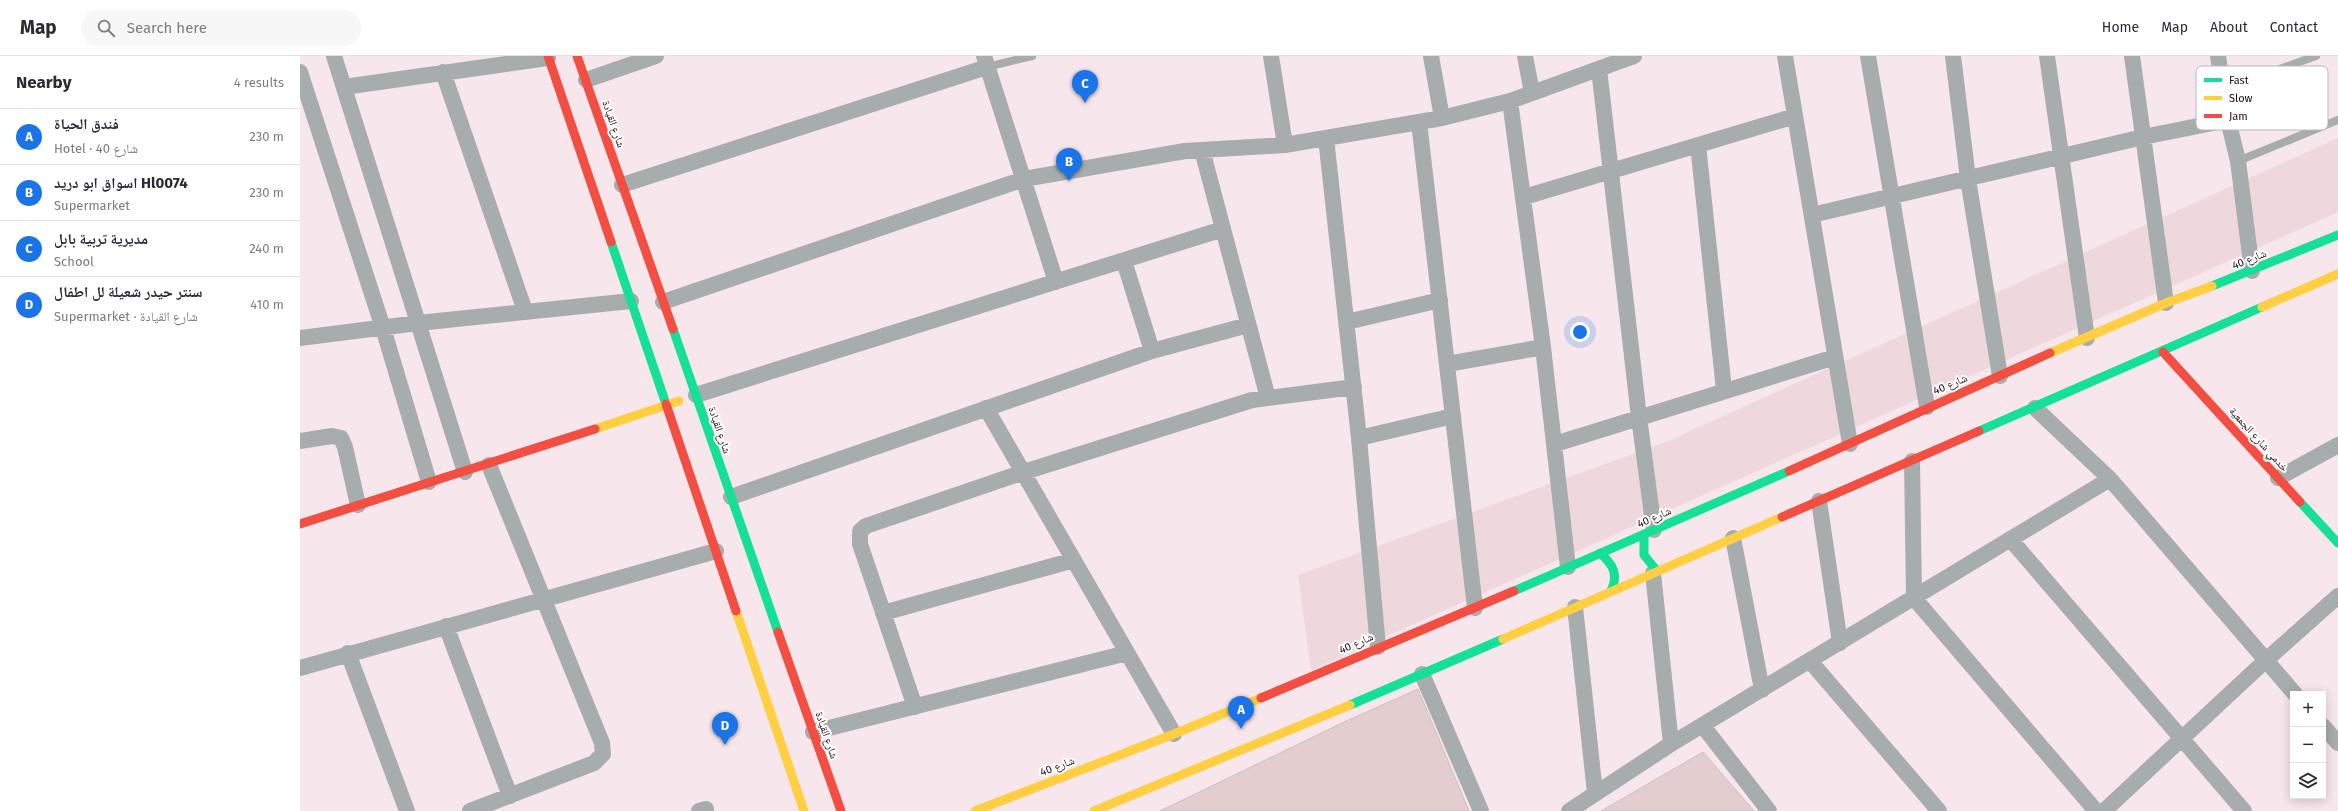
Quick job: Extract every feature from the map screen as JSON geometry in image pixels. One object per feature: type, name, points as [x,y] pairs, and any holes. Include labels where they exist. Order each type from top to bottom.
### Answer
[{"type":"main road","name":"شارع القيادة","points":[[578,56],[841,811]]},
{"type":"main road","points":[[548,57],[804,811]]},
{"type":"main road","name":"شارع 40","points":[[975,811],[1174,734],[1378,647],[1475,608],[1850,444],[1927,407],[2166,303],[2252,271],[2338,235]]},
{"type":"main road","points":[[1094,811],[1114,808],[1574,606],[2035,408],[2338,274]]},
{"type":"main road","name":"خدمي شارع الجمعية","points":[[2163,352],[2338,543]]},
{"type":"main road","points":[[300,524],[429,482],[489,465],[696,395]]},
{"type":"main road","points":[[1649,532],[1643,553],[1648,564],[1655,572]]},
{"type":"main road","points":[[1600,553],[1610,562],[1616,573],[1615,584],[1611,591]]},
{"type":"street","points":[[334,56],[465,472]]},
{"type":"street","points":[[586,80],[656,56]]},
{"type":"street","points":[[1271,56],[1285,145]]},
{"type":"street","points":[[1431,56],[1442,118]]},
{"type":"street","points":[[1525,56],[1532,93]]},
{"type":"street","points":[[663,302],[1024,179],[1186,151],[1285,145],[1442,118],[1510,101],[1607,63],[1634,56]]},
{"type":"street","points":[[1785,56],[1850,444]]},
{"type":"street","points":[[1868,56],[1890,197],[1927,407]]},
{"type":"street","points":[[1953,56],[1968,179],[2000,376]]},
{"type":"street","points":[[2047,56],[2087,338]]},
{"type":"street","points":[[2132,56],[2166,303]]},
{"type":"street","points":[[2218,56],[2220,66]]},
{"type":"street","points":[[344,87],[548,57]]},
{"type":"street","points":[[622,185],[986,61],[1056,282]]},
{"type":"street","points":[[1607,63],[1611,171],[1639,417],[1649,532]]},
{"type":"street","points":[[300,72],[383,328],[429,482]]},
{"type":"street","points":[[443,72],[525,311]]},
{"type":"street","points":[[1510,101],[1543,347],[1568,567]]},
{"type":"street","points":[[1524,197],[1795,116]]},
{"type":"street","points":[[1419,122],[1475,608]]},
{"type":"street","points":[[1812,215],[2060,156],[2196,126]]},
{"type":"street","points":[[2230,130],[2238,161],[2252,271]]},
{"type":"street","points":[[1326,138],[1354,387],[1378,647]]},
{"type":"street","points":[[1698,144],[1724,390]]},
{"type":"street","points":[[1202,150],[1268,398]]},
{"type":"street","points":[[696,395],[1223,229]]},
{"type":"street","points":[[1124,260],[1152,351]]},
{"type":"street","points":[[1346,322],[1440,300]]},
{"type":"street","points":[[300,338],[525,311],[631,301]]},
{"type":"street","points":[[731,497],[1152,351],[1248,325]]},
{"type":"street","points":[[1447,364],[1543,347]]},
{"type":"street","points":[[1555,444],[1724,390],[1835,357]]},
{"type":"street","points":[[915,707],[860,544],[860,531],[871,523],[1024,472],[1252,400],[1354,387]]},
{"type":"street","points":[[986,408],[1174,734]]},
{"type":"street","points":[[2035,408],[2110,479],[2292,691]]},
{"type":"street","points":[[1359,438],[1453,416]]},
{"type":"street","points":[[300,441],[332,436],[341,438],[346,447],[358,505]]},
{"type":"street","points":[[2278,478],[2338,445]]},
{"type":"street","points":[[1912,460],[1914,598],[2096,811]]},
{"type":"street","points":[[470,811],[594,763],[603,754],[602,743],[489,465]]},
{"type":"street","points":[[1569,811],[1671,744],[2110,479]]},
{"type":"street","points":[[1819,501],[1840,642]]},
{"type":"street","points":[[1733,538],[1762,690]]},
{"type":"street","points":[[2011,540],[2244,811]]},
{"type":"street","points":[[300,668],[348,653],[716,551]]},
{"type":"street","points":[[883,613],[1074,560]]},
{"type":"street","points":[[1655,572],[1671,744]]},
{"type":"street","points":[[2104,811],[2182,740],[2265,661],[2338,596]]},
{"type":"street","points":[[1574,606],[1596,793]]},
{"type":"street","points":[[446,626],[510,796]]},
{"type":"street","points":[[348,653],[407,811]]},
{"type":"street","points":[[813,732],[1126,653]]},
{"type":"street","points":[[1810,661],[1940,811]]},
{"type":"street","points":[[1422,674],[1481,811]]},
{"type":"street","points":[[1702,726],[1769,811]]},
{"type":"street","points":[[2324,727],[2338,743]]},
{"type":"lane","points":[[986,61],[1032,56]]},
{"type":"lane","points":[[2288,66],[2316,56]]},
{"type":"lane","points":[[2328,124],[2338,120]]},
{"type":"lane","points":[[2238,161],[2314,130]]},
{"type":"shaded area","points":[[2338,138],[2338,212],[1311,670],[1298,575],[1666,442]]},
{"type":"building","points":[[1418,689],[1469,811],[1160,811],[1344,722]]},
{"type":"building","points":[[1703,752],[1754,811],[1601,811]]},
{"type":"traffic: fast","points":[[2212,286],[2338,235]]},
{"type":"traffic: fast","points":[[611,242],[666,404]]},
{"type":"traffic: fast","points":[[1979,431],[2262,307]]},
{"type":"traffic: fast","points":[[673,329],[778,632]]},
{"type":"traffic: fast","points":[[1514,591],[1789,471]]},
{"type":"traffic: fast","points":[[2300,502],[2338,543]]},
{"type":"traffic: fast","points":[[1644,534],[1644,555],[1657,571]]},
{"type":"traffic: fast","points":[[1600,553],[1608,561],[1613,570],[1614,580],[1611,591]]},
{"type":"traffic: fast","points":[[1350,705],[1503,639]]},
{"type":"traffic: slow","points":[[2262,307],[2338,274]]},
{"type":"traffic: slow","points":[[2050,353],[2166,303],[2212,286]]},
{"type":"traffic: slow","points":[[595,429],[679,401]]},
{"type":"traffic: slow","points":[[1503,639],[1782,517]]},
{"type":"traffic: slow","points":[[736,611],[804,811]]},
{"type":"traffic: slow","points":[[975,811],[1174,734],[1261,698]]},
{"type":"traffic: slow","points":[[1094,811],[1350,705]]},
{"type":"traffic: jam","points":[[548,56],[611,242]]},
{"type":"traffic: jam","points":[[577,56],[673,329]]},
{"type":"traffic: jam","points":[[2163,352],[2300,502]]},
{"type":"traffic: jam","points":[[1789,471],[2050,353]]},
{"type":"traffic: jam","points":[[666,404],[736,611]]},
{"type":"traffic: jam","points":[[300,524],[595,429]]},
{"type":"traffic: jam","points":[[1782,517],[1979,431]]},
{"type":"traffic: jam","points":[[1261,698],[1514,591]]},
{"type":"traffic: jam","points":[[778,632],[841,811]]},
{"type":"place","name":"مديرية تربية بابل","points":[[1085,103]]},
{"type":"place","name":"اسواق ابو دريد Hl0074","points":[[1069,181]]},
{"type":"place","name":"فندق الحياة","points":[[1241,729]]},
{"type":"place","name":"سنتر حيدر شعيلة لل اطفال","points":[[725,745]]}]
